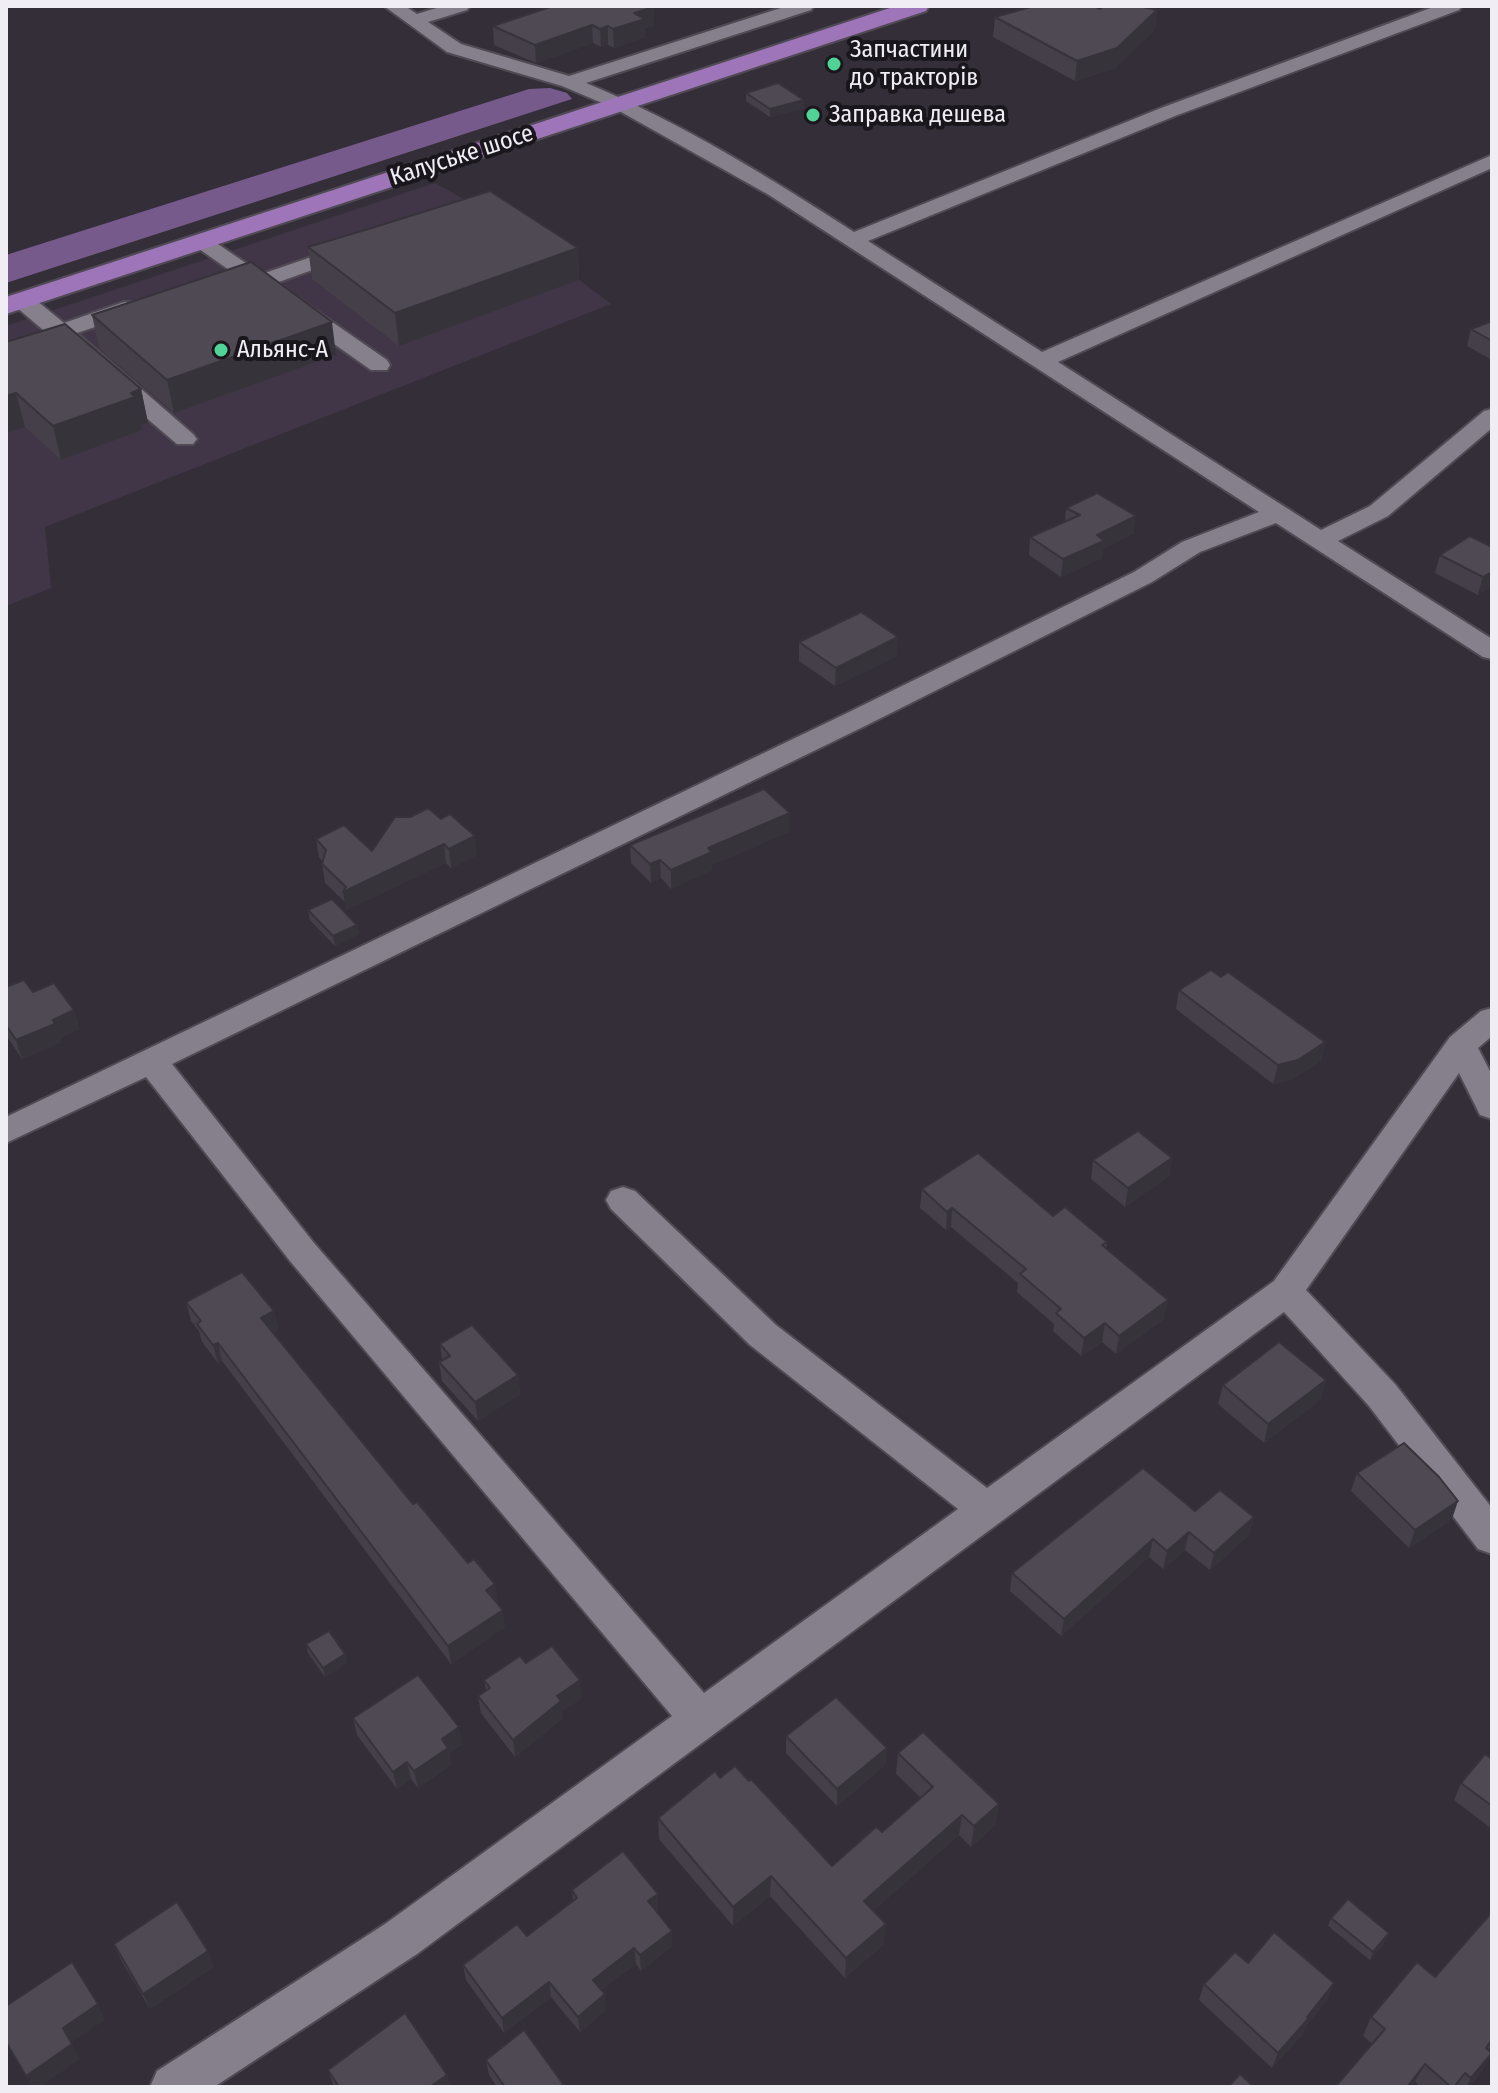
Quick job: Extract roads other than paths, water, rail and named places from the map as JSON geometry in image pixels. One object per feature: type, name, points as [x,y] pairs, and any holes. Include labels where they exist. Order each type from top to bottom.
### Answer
[{"type":"main road","name":"Калуське шосе","points":[[14,303],[918,6]]},
{"type":"street","points":[[393,6],[454,48],[569,82],[621,104],[776,191],[1492,651]]},
{"type":"street","points":[[417,20],[461,6]]},
{"type":"street","points":[[569,82],[805,6]]},
{"type":"street","points":[[853,240],[1168,112],[1453,6]]},
{"type":"street","points":[[1041,361],[1492,161]]},
{"type":"street","points":[[202,242],[379,365]]},
{"type":"street","points":[[211,280],[250,276],[369,244]]},
{"type":"street","points":[[61,331],[151,301]]},
{"type":"street","points":[[14,303],[61,331],[185,439]]},
{"type":"street","points":[[1320,540],[1379,511],[1492,416]]},
{"type":"street","points":[[1468,435],[1492,445]]},
{"type":"street","points":[[6,1131],[855,720],[1143,577],[1191,547],[1277,514]]},
{"type":"street","points":[[173,2087],[401,1939],[1286,1291],[1461,1045],[1492,1019]]},
{"type":"street","points":[[1461,1045],[1492,1107]]},
{"type":"street","points":[[151,1061],[302,1252],[702,1721]]},
{"type":"street","points":[[623,1200],[763,1335],[987,1510]]},
{"type":"street","points":[[1286,1291],[1382,1395],[1492,1537]]},
{"type":"place","name":"Запчастини до тракторів","points":[[834,64]]},
{"type":"place","name":"Заправка дешева","points":[[813,115]]},
{"type":"place","name":"Альянс-А","points":[[221,350]]}]
